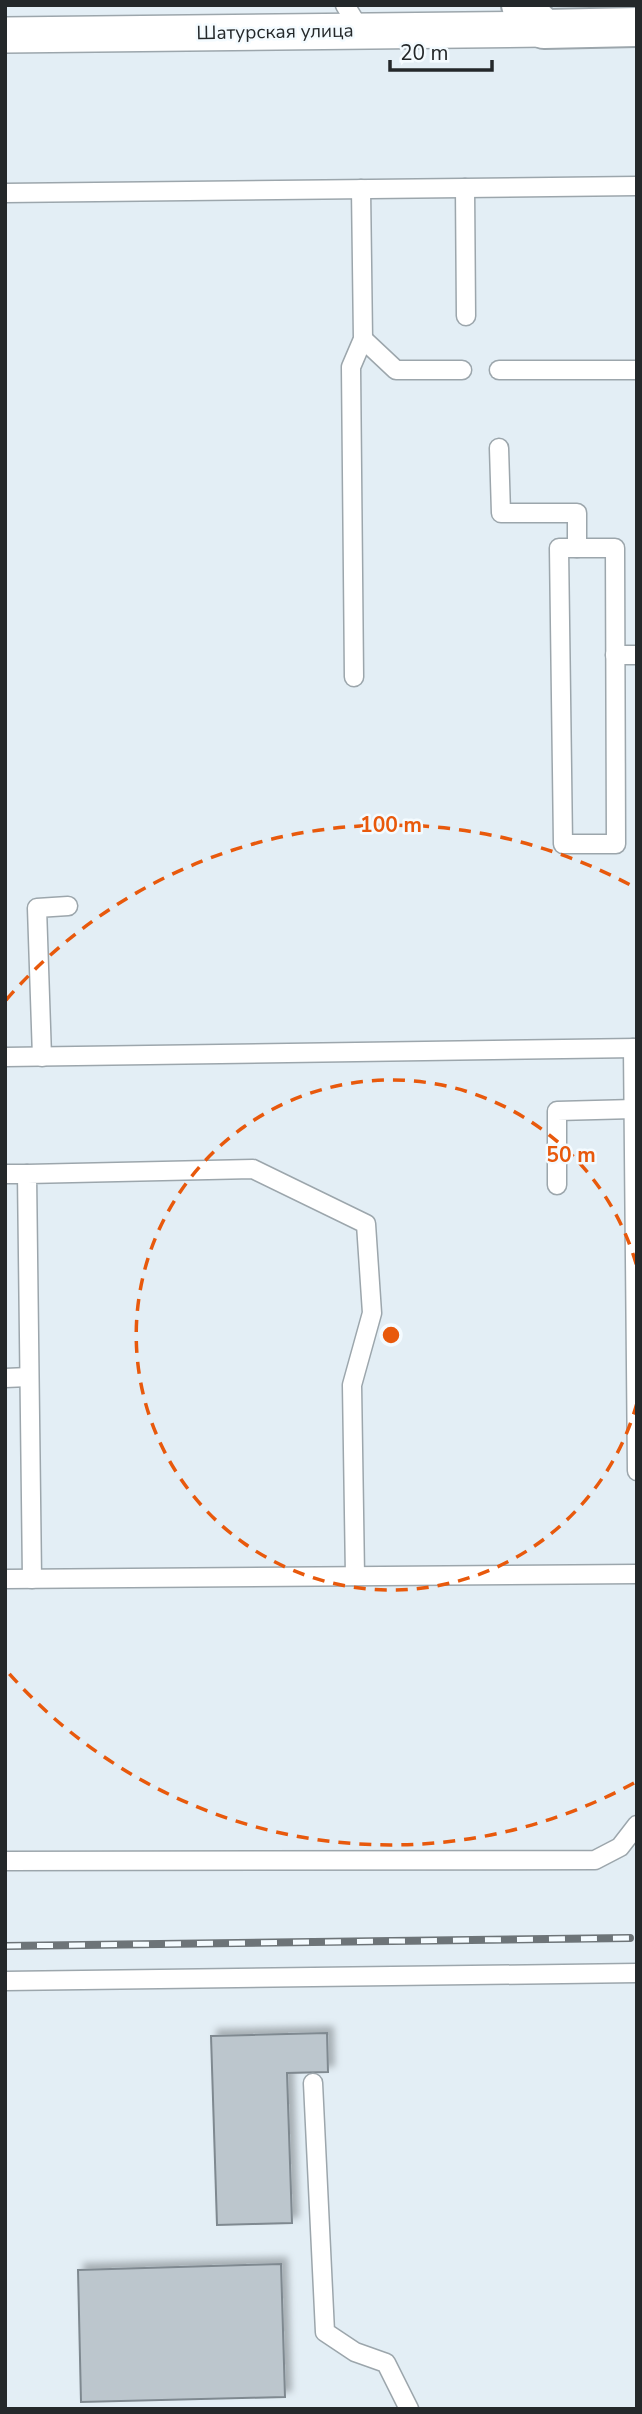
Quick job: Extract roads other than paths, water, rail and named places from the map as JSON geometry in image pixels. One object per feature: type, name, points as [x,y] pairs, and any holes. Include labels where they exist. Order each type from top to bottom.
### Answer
[{"type":"main road","name":"Шатурская улица","points":[[533,17],[637,27]]},
{"type":"street","name":"Шатурская улица","points":[[5,35],[353,18],[533,17]]},
{"type":"lane","points":[[5,193],[637,186]]},
{"type":"lane","points":[[465,188],[466,316]]},
{"type":"lane","points":[[354,677],[351,367],[363,340],[362,189]]},
{"type":"lane","points":[[363,340],[396,370],[462,370]]},
{"type":"lane","points":[[499,370],[637,370]]},
{"type":"lane","points":[[499,448],[500,513],[577,513],[578,548]]},
{"type":"lane","points":[[559,548],[615,548],[615,655],[616,844],[563,844],[559,548]]},
{"type":"lane","points":[[615,655],[637,655]]},
{"type":"lane","points":[[42,1057],[37,908],[68,906]]},
{"type":"lane","points":[[5,1057],[635,1048],[637,1471]]},
{"type":"lane","points":[[557,1185],[557,1111],[634,1109]]},
{"type":"lane","points":[[5,1174],[253,1169],[366,1224],[372,1313],[352,1385],[355,1576]]},
{"type":"lane","points":[[26,1174],[32,1579]]},
{"type":"lane","points":[[5,1378],[29,1377]]},
{"type":"lane","points":[[5,1579],[637,1574]]},
{"type":"lane","points":[[5,1861],[595,1860],[620,1847],[637,1825]]},
{"type":"lane","points":[[5,1982],[637,1973]]},
{"type":"lane","points":[[313,2084],[325,2332],[355,2352],[386,2363],[409,2409]]},
{"type":"railway","points":[[5,1946],[630,1938]]}]
